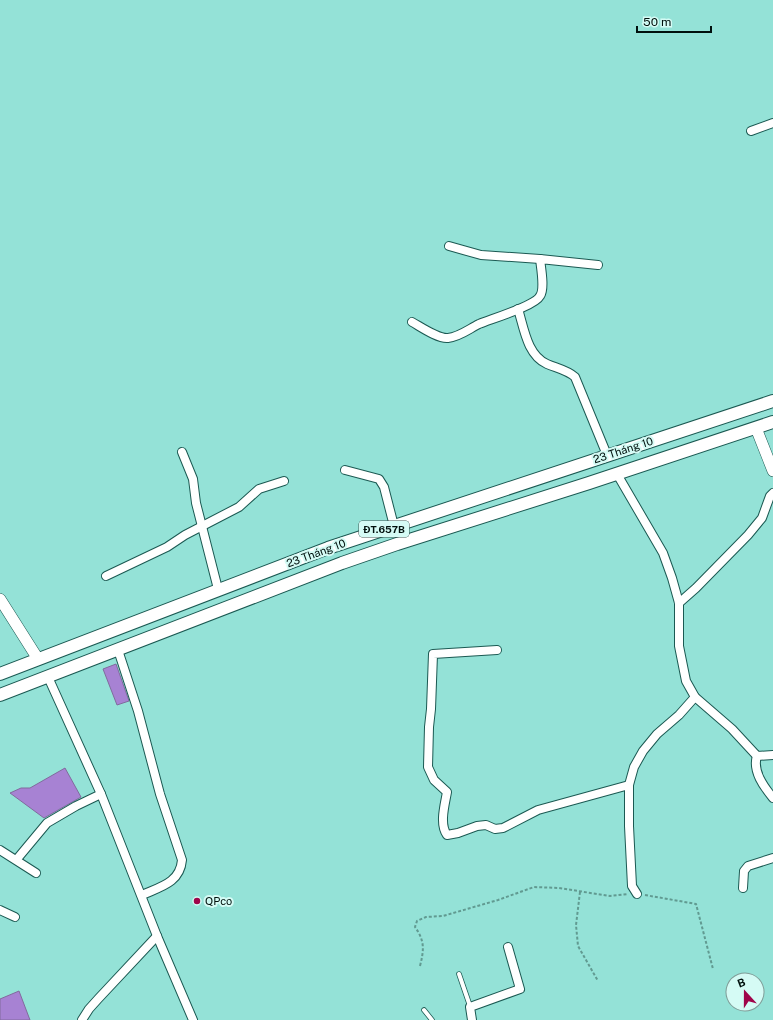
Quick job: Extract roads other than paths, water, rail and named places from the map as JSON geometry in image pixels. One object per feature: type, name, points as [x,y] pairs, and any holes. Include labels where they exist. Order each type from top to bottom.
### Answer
[{"type":"main road","name":"23 Tháng 10","points":[[0,674],[328,548],[773,401]]},
{"type":"main road","points":[[748,409],[756,428]]},
{"type":"main road","name":"23 Tháng 10","points":[[0,695],[342,563],[773,422]]},
{"type":"main road","points":[[607,455],[617,474]]},
{"type":"main road","points":[[38,659],[48,677]]},
{"type":"street","points":[[751,131],[773,123]]},
{"type":"street","points":[[449,246],[481,255],[598,265]]},
{"type":"street","points":[[412,322],[447,338],[456,336],[479,324],[536,301],[540,297],[542,290],[540,259]]},
{"type":"street","points":[[518,309],[533,353],[541,361],[556,368],[570,372],[575,377],[607,455]]},
{"type":"street","points":[[756,428],[773,471]]},
{"type":"street","points":[[182,452],[193,479],[196,503],[218,589]]},
{"type":"street","points":[[345,470],[379,479],[384,487],[394,526]]},
{"type":"street","points":[[617,474],[663,553],[672,578],[679,603],[679,646],[686,681],[695,697],[732,729],[757,756],[756,765],[758,775],[763,785],[773,798]]},
{"type":"street","points":[[106,576],[168,547],[202,526],[239,508],[259,489],[284,480]]},
{"type":"street","points":[[679,603],[696,588],[748,535],[762,518],[770,496],[773,493]]},
{"type":"street","points":[[0,599],[38,659]]},
{"type":"street","points":[[118,650],[138,711],[160,794],[182,860],[181,868],[176,878],[142,895]]},
{"type":"street","points":[[497,650],[433,654],[428,767],[434,780],[447,792],[443,819],[444,831],[447,835],[458,833],[477,826],[486,825],[495,829],[503,828],[538,810],[629,785]]},
{"type":"street","points":[[48,677],[101,794],[158,936],[194,1020]]},
{"type":"street","points":[[637,894],[632,886],[630,873],[629,785],[634,768],[643,752],[657,734],[695,697]]},
{"type":"street","points":[[757,756],[773,755]]},
{"type":"street","points":[[17,859],[47,823],[76,806],[101,794]]},
{"type":"street","points":[[0,850],[17,859],[36,873]]},
{"type":"street","points":[[743,888],[744,871],[748,866],[773,858]]},
{"type":"street","points":[[0,910],[15,917]]},
{"type":"street","points":[[82,1020],[98,999],[158,936]]},
{"type":"street","points":[[472,1020],[470,1007],[520,989],[508,947]]},
{"type":"lane","points":[[459,974],[470,1007]]},
{"type":"lane","points":[[424,1010],[432,1020]]},
{"type":"place","name":"QPco","points":[[197,901]]}]
